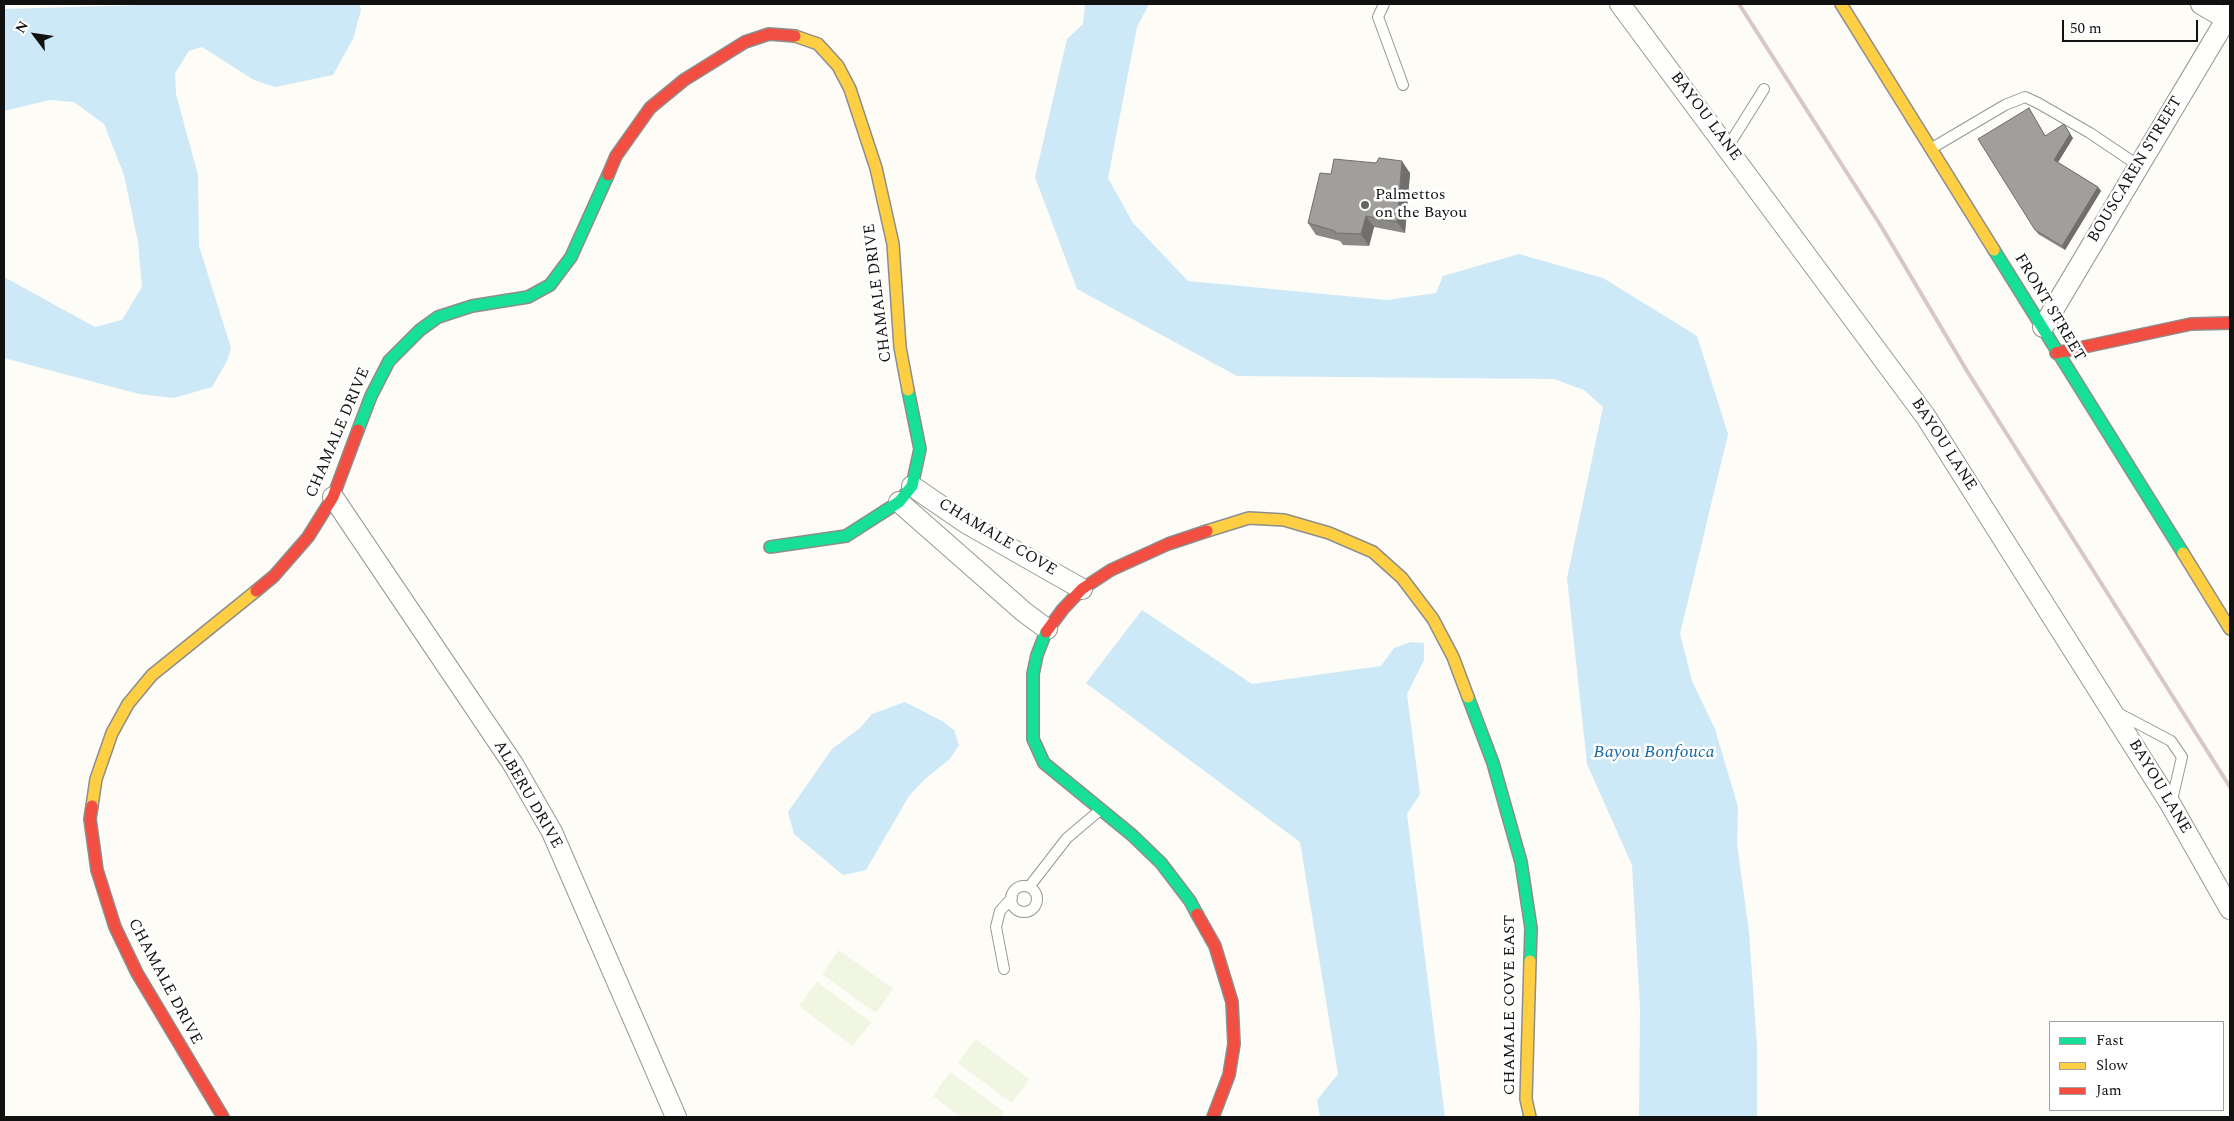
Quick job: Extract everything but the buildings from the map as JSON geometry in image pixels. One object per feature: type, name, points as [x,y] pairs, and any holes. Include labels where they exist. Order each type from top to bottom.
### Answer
[{"type":"street","name":"BAYOU LANE","points":[[1620,4],[1926,417],[2171,805],[2230,909]]},
{"type":"street","name":"FRONT STREET","points":[[1840,4],[2042,327],[2056,353],[2230,629]]},
{"type":"street","points":[[2201,4],[2229,18]]},
{"type":"street","name":"BOUSCAREN STREET","points":[[2042,327],[2229,18]]},
{"type":"street","name":"CHAMALE DRIVE","points":[[223,1117],[137,973],[115,927],[97,870],[90,819],[96,779],[112,733],[128,704],[152,675],[274,576],[308,537],[333,497],[371,396],[388,361],[420,330],[438,317],[472,306],[528,297],[550,285],[571,257],[616,156],[650,108],[684,80],[738,47],[770,34],[796,36],[818,44],[838,66],[850,89],[876,168],[893,244],[900,347],[920,449],[912,486],[899,502],[846,536],[770,547]]},
{"type":"street","points":[[2056,353],[2191,324],[2230,323]]},
{"type":"street","name":"CHAMALE COVE","points":[[912,486],[966,523],[1082,589]]},
{"type":"street","name":"ALBERU DRIVE","points":[[333,497],[512,764],[552,832],[676,1117]]},
{"type":"street","name":"CHAMALE COVE","points":[[899,502],[1047,630]]},
{"type":"street","name":"CHAMALE COVE EAST","points":[[1214,1117],[1228,1075],[1234,1044],[1232,1002],[1215,946],[1190,901],[1162,863],[1132,835],[1044,763],[1033,739],[1033,674],[1037,655],[1047,630],[1082,589],[1110,570],[1168,544],[1249,518],[1284,520],[1329,533],[1373,552],[1402,578],[1433,619],[1452,657],[1493,763],[1521,862],[1531,928],[1526,1099],[1530,1117]]},
{"type":"lane","points":[[1384,4],[1378,17],[1403,85]]},
{"type":"lane","points":[[1728,148],[1764,89]]},
{"type":"lane","points":[[1931,149],[2006,105],[2025,97],[2090,133],[2139,166]]},
{"type":"lane","points":[[2111,710],[2172,741],[2182,757],[2171,805]]},
{"type":"lane","points":[[1004,969],[996,927],[1000,911],[1012,898],[1017,888],[1030,887],[1067,838],[1100,810]]},
{"type":"lane","points":[[1012,898],[1016,909],[1029,911],[1036,901],[1036,893],[1030,887]]},
{"type":"green space","points":[[839,950],[893,989],[876,1013],[822,974]]},
{"type":"green space","points":[[817,982],[871,1022],[853,1046],[799,1006]]},
{"type":"green space","points":[[975,1039],[1029,1079],[1012,1103],[958,1063]]},
{"type":"green space","points":[[950,1072],[1004,1112],[1000,1117],[961,1117],[933,1096]]},
{"type":"water","points":[[176,4],[359,4],[361,10],[353,39],[333,75],[275,87],[254,80],[202,47],[189,51],[175,73],[176,94],[198,175],[199,246],[231,348],[227,361],[212,387],[174,398],[139,394],[4,358],[4,277],[95,327],[122,320],[142,287],[138,242],[124,175],[104,124],[74,102],[50,100],[4,111],[4,9]]},
{"type":"water","name":"Bayou Bonfouca","points":[[1085,4],[1149,4],[1137,27],[1108,178],[1133,223],[1188,281],[1387,300],[1436,293],[1443,276],[1519,254],[1603,278],[1697,336],[1728,434],[1680,634],[1692,681],[1715,729],[1738,807],[1737,844],[1749,932],[1757,1046],[1757,1117],[1639,1117],[1640,1008],[1632,865],[1587,764],[1567,578],[1603,407],[1584,390],[1554,379],[1237,376],[1077,289],[1035,177],[1067,39],[1083,24]]},
{"type":"water","points":[[1142,610],[1252,684],[1381,666],[1394,648],[1411,642],[1424,643],[1424,660],[1407,694],[1420,794],[1407,814],[1445,1117],[1320,1117],[1317,1100],[1338,1074],[1300,842],[1086,683]]},
{"type":"water","points":[[905,702],[942,721],[954,730],[959,745],[950,759],[925,779],[909,796],[866,870],[843,875],[794,834],[788,812],[832,749],[860,728],[872,714]]},
{"type":"railway","points":[[1739,4],[1881,226],[1967,371],[2230,787]]},
{"type":"traffic: fast","points":[[358,430],[371,396],[389,361],[420,330],[438,317],[472,306],[528,297],[550,285],[571,257],[608,175]]},
{"type":"traffic: fast","points":[[1994,250],[2183,553]]},
{"type":"traffic: fast","points":[[770,547],[846,536],[899,502],[912,486],[920,449],[908,390]]},
{"type":"traffic: fast","points":[[1046,632],[1037,655],[1033,674],[1033,739],[1044,763],[1132,835],[1161,863],[1190,901],[1197,914]]},
{"type":"traffic: fast","points":[[1468,697],[1493,763],[1521,862],[1531,928],[1530,961]]},
{"type":"traffic: slow","points":[[1841,4],[1994,250]]},
{"type":"traffic: slow","points":[[795,36],[818,44],[838,66],[850,89],[876,168],[893,244],[900,347],[908,390]]},
{"type":"traffic: slow","points":[[1207,531],[1249,518],[1284,520],[1329,533],[1373,552],[1402,578],[1433,619],[1453,657],[1468,697]]},
{"type":"traffic: slow","points":[[2183,553],[2230,629]]},
{"type":"traffic: slow","points":[[92,806],[96,779],[112,733],[128,704],[152,675],[256,591]]},
{"type":"traffic: slow","points":[[1530,961],[1526,1099],[1530,1117]]},
{"type":"traffic: jam","points":[[608,175],[616,156],[650,108],[684,80],[745,42],[769,34],[795,36]]},
{"type":"traffic: jam","points":[[2056,353],[2191,324],[2230,323]]},
{"type":"traffic: jam","points":[[256,591],[274,576],[308,537],[333,497],[358,430]]},
{"type":"traffic: jam","points":[[1046,632],[1063,609],[1082,589],[1111,570],[1168,544],[1207,531]]},
{"type":"traffic: jam","points":[[92,806],[90,819],[97,870],[115,927],[137,973],[223,1117]]},
{"type":"traffic: jam","points":[[1197,914],[1215,946],[1232,1002],[1234,1044],[1229,1075],[1213,1117]]},
{"type":"place","name":"Palmettos on the Bayou","points":[[1365,205]]}]
